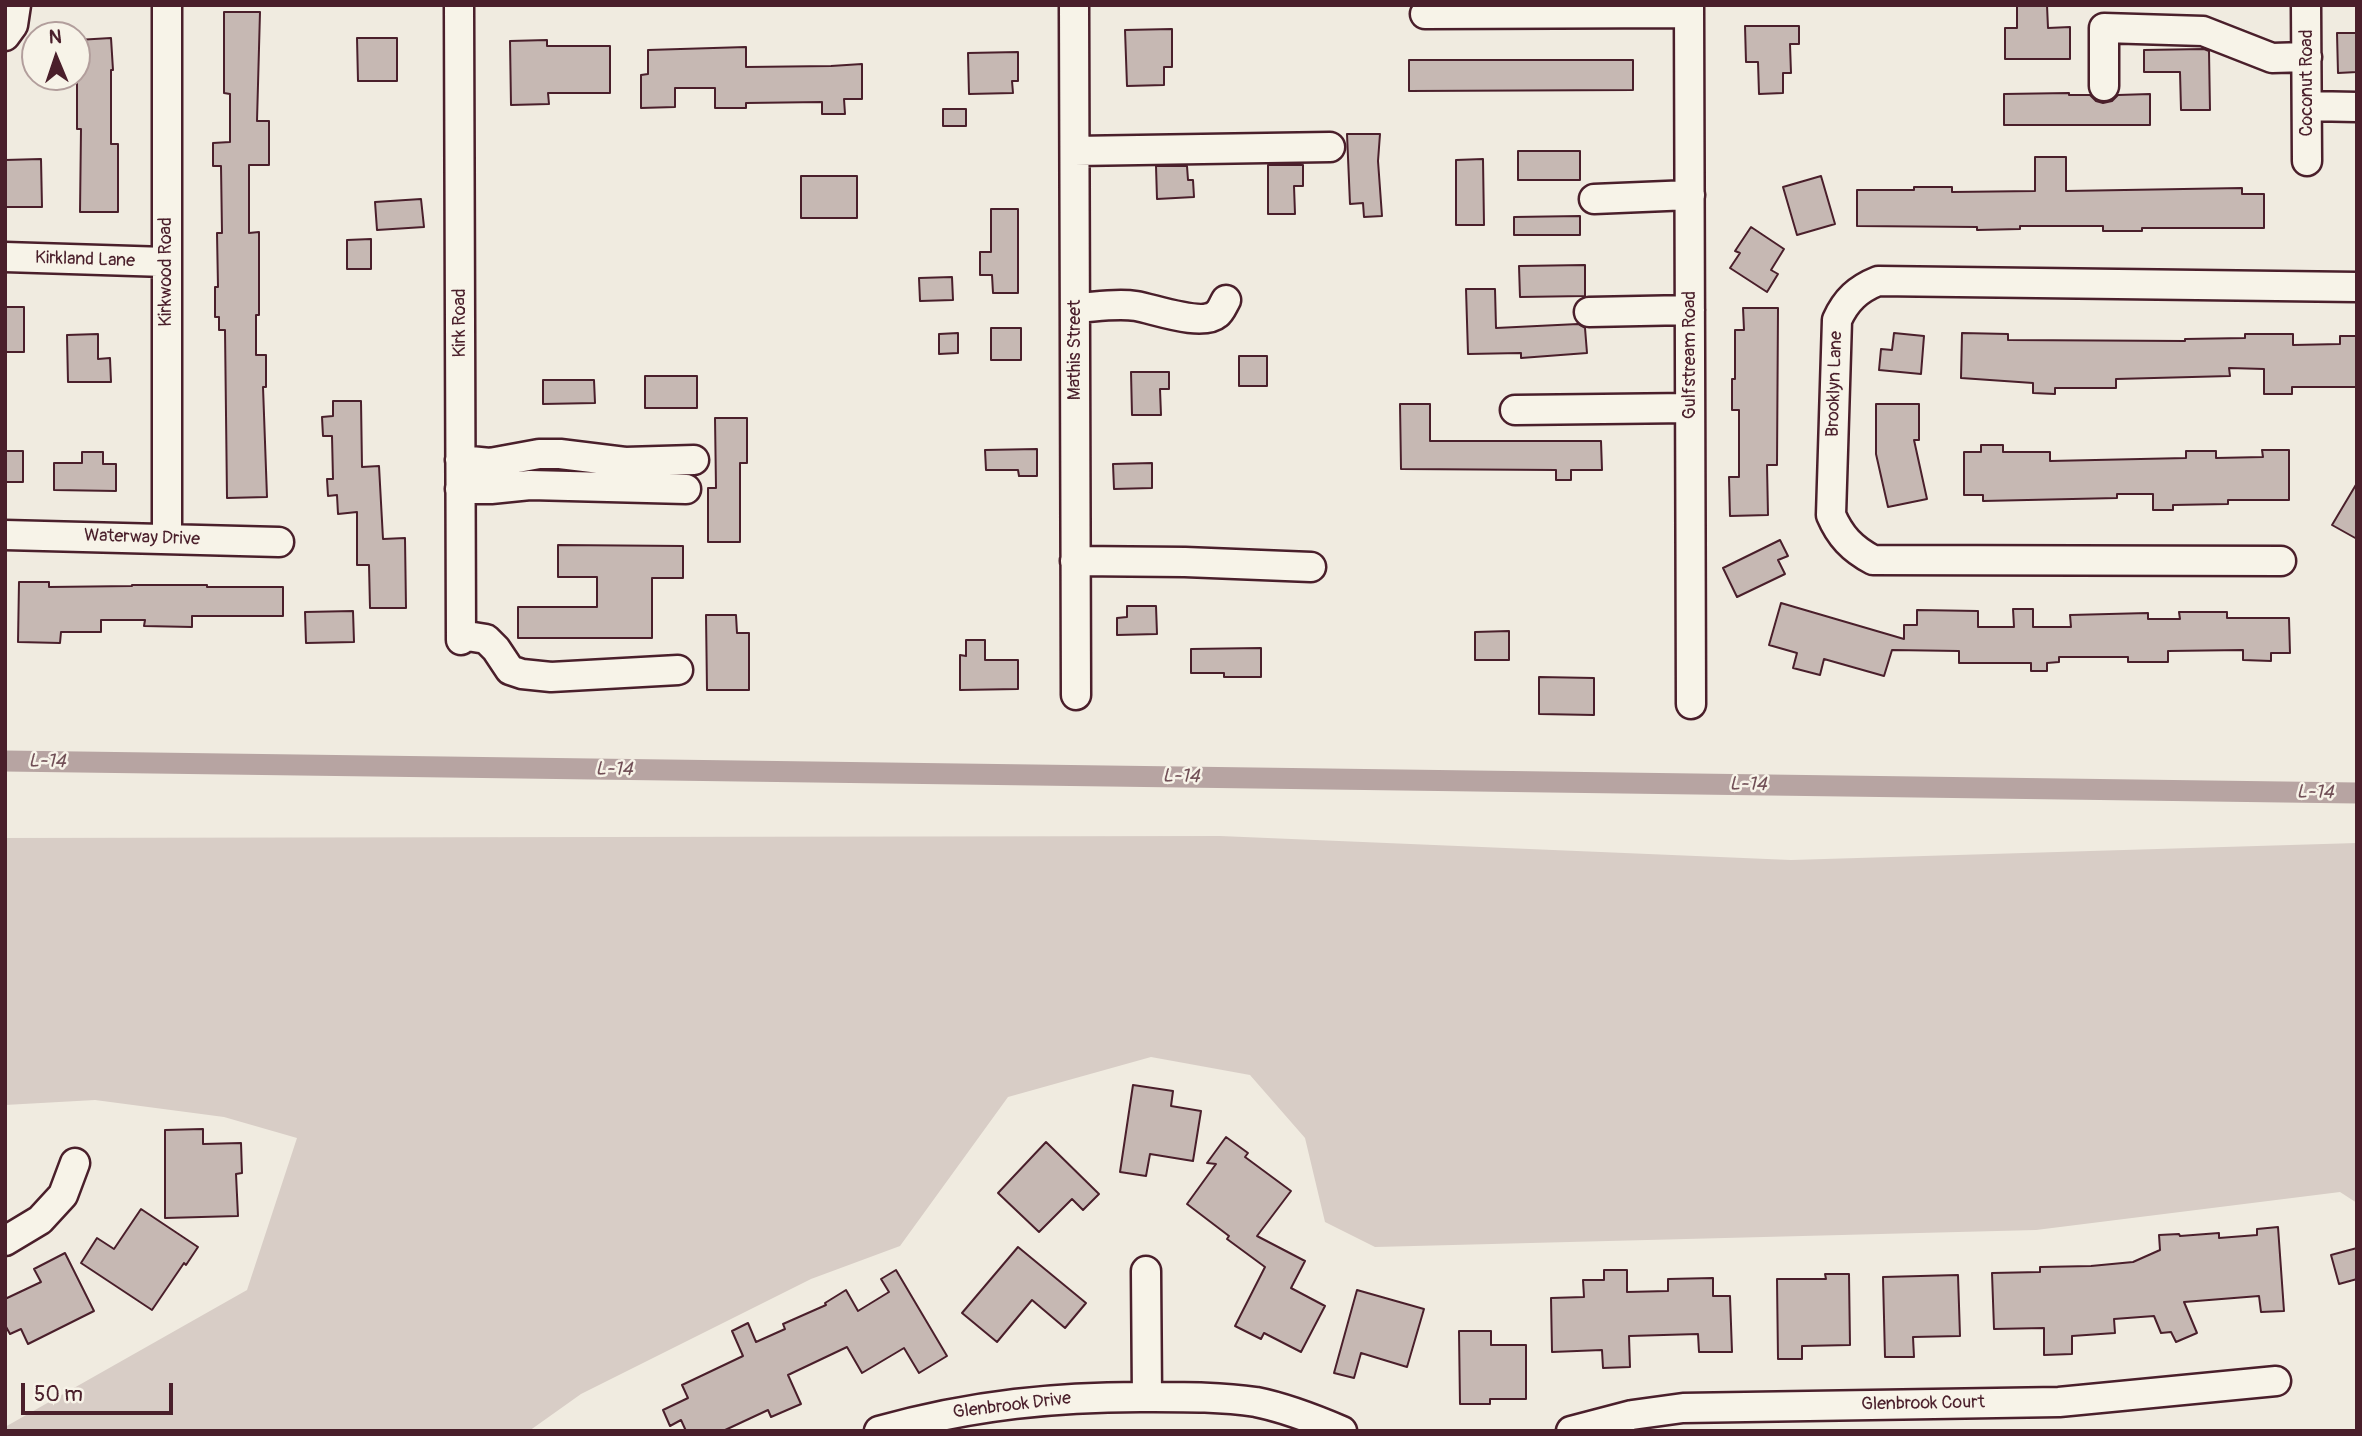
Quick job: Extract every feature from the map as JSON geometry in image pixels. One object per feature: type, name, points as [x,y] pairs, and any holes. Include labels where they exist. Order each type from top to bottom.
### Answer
[{"type":"street","points":[[5,36],[13,25],[16,5]]},
{"type":"street","name":"Kirkwood Road","points":[[166,5],[166,539]]},
{"type":"street","name":"Kirk Road","points":[[459,5],[461,637],[486,639],[510,670],[522,674],[551,677],[678,670]]},
{"type":"street","name":"Mathis Street","points":[[1074,5],[1076,695]]},
{"type":"street","name":"Coconut Road","points":[[2306,5],[2307,161]]},
{"type":"street","points":[[1425,14],[1689,9]]},
{"type":"street","name":"Gulfstream Road","points":[[1689,9],[1691,704]]},
{"type":"street","points":[[2104,86],[2104,28],[2203,31],[2272,58],[2307,57]]},
{"type":"street","points":[[2307,106],[2357,107]]},
{"type":"street","points":[[1075,151],[1330,147]]},
{"type":"street","points":[[1594,199],[1690,195]]},
{"type":"street","name":"Kirkland Lane","points":[[5,257],[166,262]]},
{"type":"street","name":"Brooklyn Lane","points":[[2281,561],[1873,560],[1846,542],[1831,515],[1836,320],[1853,295],[1864,286],[1878,281],[2357,286]]},
{"type":"street","points":[[1075,308],[1136,306],[1180,317],[1212,317],[1219,313],[1226,300]]},
{"type":"street","points":[[1589,312],[1690,310]]},
{"type":"street","points":[[1515,410],[1690,408]]},
{"type":"street","points":[[460,460],[490,463],[538,454],[625,461],[694,460]]},
{"type":"street","points":[[460,489],[530,485],[686,489]]},
{"type":"street","name":"Waterway Drive","points":[[5,535],[279,542]]},
{"type":"street","points":[[1075,561],[1311,567]]},
{"type":"street","points":[[5,1241],[40,1220],[63,1195],[75,1163]]},
{"type":"street","points":[[1146,1270],[1147,1397]]},
{"type":"street","name":"Glenbrook Court","points":[[1571,1431],[1632,1415],[1683,1408],[2059,1402],[2276,1381]]},
{"type":"street","name":"Glenbrook Drive","points":[[879,1431],[920,1419],[992,1406],[1040,1400],[1147,1397],[1212,1397],[1256,1402],[1300,1414],[1342,1431]]},
{"type":"shaded area","points":[[1220,836],[1791,860],[2357,843],[2357,1203],[2340,1192],[2036,1230],[1375,1247],[1325,1222],[1305,1138],[1250,1075],[1151,1057],[1008,1097],[900,1246],[811,1279],[581,1394],[529,1431],[5,1431],[5,1427],[247,1290],[297,1138],[224,1117],[95,1100],[5,1105],[5,838]]},
{"type":"building","points":[[2017,5],[2047,5],[2048,28],[2070,27],[2070,59],[2005,59],[2005,28],[2017,28]]},
{"type":"building","points":[[224,12],[260,12],[257,121],[269,121],[269,165],[249,165],[249,233],[259,232],[256,355],[266,355],[266,387],[263,387],[267,497],[227,498],[225,330],[219,330],[219,317],[215,317],[215,287],[218,287],[217,233],[222,233],[221,166],[213,166],[213,143],[230,142],[230,94],[224,93]]},
{"type":"building","points":[[1745,26],[1799,26],[1799,44],[1790,44],[1791,73],[1783,73],[1783,93],[1759,94],[1758,62],[1746,62]]},
{"type":"building","points":[[1172,29],[1172,67],[1164,67],[1164,85],[1127,86],[1125,30]]},
{"type":"building","points":[[2337,33],[2357,33],[2357,72],[2338,73]]},
{"type":"building","points":[[111,38],[111,144],[118,144],[118,212],[80,212],[81,129],[77,129],[77,91],[91,91],[91,39]]},
{"type":"building","points":[[357,38],[397,38],[397,81],[358,81]]},
{"type":"building","points":[[547,40],[547,46],[610,46],[610,93],[548,93],[549,104],[511,105],[510,41]]},
{"type":"building","points":[[746,47],[746,67],[862,64],[862,99],[844,99],[845,114],[822,114],[822,102],[746,103],[746,108],[715,108],[715,88],[675,88],[675,107],[641,108],[641,75],[648,74],[648,50]]},
{"type":"building","points":[[2144,50],[2209,51],[2210,110],[2181,110],[2180,72],[2144,72]]},
{"type":"building","points":[[1018,52],[1018,81],[1012,81],[1013,93],[969,94],[968,53]]},
{"type":"building","points":[[1409,60],[1633,60],[1633,90],[1409,91]]},
{"type":"building","points":[[2004,94],[2090,95],[2103,103],[2112,101],[2118,95],[2150,94],[2150,125],[2004,125]]},
{"type":"building","points":[[943,109],[966,109],[966,126],[943,126]]},
{"type":"building","points":[[1347,134],[1380,134],[1378,161],[1382,216],[1364,217],[1363,203],[1350,204]]},
{"type":"building","points":[[1518,151],[1580,151],[1580,180],[1518,180]]},
{"type":"building","points":[[2035,157],[2066,157],[2066,191],[2242,188],[2242,194],[2264,194],[2264,228],[2142,228],[2142,231],[2103,231],[2103,226],[2020,226],[2020,229],[1977,230],[1977,227],[1857,226],[1857,190],[1952,187],[1952,192],[2035,191]]},
{"type":"building","points":[[41,159],[42,207],[5,207],[5,160]]},
{"type":"building","points":[[1483,159],[1484,225],[1456,225],[1456,160]]},
{"type":"building","points":[[1268,165],[1303,165],[1303,186],[1294,186],[1295,214],[1268,214]]},
{"type":"building","points":[[1156,166],[1187,166],[1188,180],[1193,180],[1194,197],[1157,199]]},
{"type":"building","points":[[801,176],[857,176],[857,218],[801,218]]},
{"type":"building","points":[[1821,176],[1835,224],[1797,235],[1783,187]]},
{"type":"building","points":[[421,199],[424,227],[377,230],[375,202]]},
{"type":"building","points":[[991,209],[1018,209],[1018,293],[993,293],[992,275],[980,275],[980,252],[991,252]]},
{"type":"building","points":[[1580,216],[1580,235],[1514,235],[1514,217]]},
{"type":"building","points":[[1751,227],[1784,249],[1771,270],[1778,274],[1767,292],[1730,268],[1740,253],[1735,251]]},
{"type":"building","points":[[371,239],[371,269],[347,269],[347,240]]},
{"type":"building","points":[[1585,265],[1585,296],[1520,297],[1519,266]]},
{"type":"building","points":[[952,277],[953,300],[920,301],[919,278]]},
{"type":"building","points":[[1466,289],[1495,289],[1496,328],[1578,324],[1585,328],[1587,353],[1521,358],[1521,353],[1468,354]]},
{"type":"building","points":[[5,307],[24,307],[24,352],[5,352]]},
{"type":"building","points":[[1743,308],[1778,308],[1777,465],[1767,465],[1768,515],[1730,516],[1729,477],[1739,477],[1739,410],[1732,410],[1735,330],[1744,330]]},
{"type":"building","points":[[991,328],[1021,328],[1021,360],[991,360]]},
{"type":"building","points":[[958,333],[958,353],[939,354],[939,334]]},
{"type":"building","points":[[1894,333],[1924,336],[1921,374],[1879,370],[1881,349],[1892,350]]},
{"type":"building","points":[[1962,333],[2008,334],[2008,340],[2185,341],[2245,338],[2245,334],[2293,334],[2293,345],[2340,344],[2340,336],[2357,336],[2357,387],[2292,387],[2292,394],[2264,394],[2264,369],[2229,368],[2230,376],[2116,379],[2116,388],[2055,388],[2055,394],[2033,393],[2033,383],[1961,378]]},
{"type":"building","points":[[98,334],[98,359],[110,358],[111,382],[68,382],[67,335]]},
{"type":"building","points":[[1239,356],[1267,356],[1267,386],[1239,386]]},
{"type":"building","points":[[1131,372],[1169,372],[1169,389],[1160,389],[1161,415],[1132,415]]},
{"type":"building","points":[[645,376],[697,376],[697,408],[645,408]]},
{"type":"building","points":[[543,380],[594,380],[595,403],[543,404]]},
{"type":"building","points":[[333,401],[361,401],[362,467],[379,466],[383,539],[405,538],[406,608],[370,608],[369,565],[357,565],[357,512],[338,514],[337,495],[328,496],[327,479],[333,479],[332,436],[323,436],[322,417],[333,416]]},
{"type":"building","points":[[1400,404],[1430,404],[1430,441],[1601,441],[1602,470],[1571,470],[1571,480],[1556,480],[1556,470],[1401,469]]},
{"type":"building","points":[[1876,404],[1919,404],[1919,440],[1914,440],[1927,499],[1888,507],[1876,454]]},
{"type":"building","points":[[715,418],[747,418],[747,463],[740,463],[740,542],[708,542],[708,488],[716,488]]},
{"type":"building","points":[[1981,445],[2003,445],[2003,452],[2050,452],[2050,461],[2186,458],[2186,451],[2216,451],[2216,458],[2263,457],[2262,450],[2289,450],[2289,500],[2228,500],[2228,504],[2173,505],[2173,510],[2153,510],[2153,494],[2117,494],[2117,498],[1983,501],[1983,495],[1964,495],[1964,452],[1981,452]]},
{"type":"building","points":[[1037,449],[1037,476],[1019,476],[1018,470],[986,470],[985,450]]},
{"type":"building","points":[[5,451],[23,451],[23,482],[5,482]]},
{"type":"building","points":[[82,452],[103,452],[103,464],[116,464],[116,491],[54,490],[54,463],[82,463]]},
{"type":"building","points":[[1152,463],[1152,488],[1114,489],[1113,464]]},
{"type":"building","points":[[2357,483],[2357,539],[2332,525]]},
{"type":"building","points":[[1780,540],[1788,556],[1778,560],[1785,574],[1737,597],[1723,568]]},
{"type":"building","points":[[558,545],[683,546],[683,578],[652,578],[652,638],[518,638],[518,607],[597,607],[597,577],[558,577]]},
{"type":"building","points":[[19,582],[49,582],[49,587],[283,587],[283,616],[192,616],[192,627],[144,626],[145,620],[101,620],[101,632],[61,632],[60,643],[18,642]]},
{"type":"building","points":[[1781,603],[1904,639],[1904,625],[1917,625],[1917,610],[1978,611],[1978,627],[2014,627],[2013,609],[2033,609],[2033,627],[2071,627],[2070,615],[2148,613],[2148,619],[2180,619],[2179,612],[2227,612],[2227,618],[2289,618],[2290,653],[2271,653],[2271,661],[2243,660],[2243,650],[2168,651],[2168,662],[2128,662],[2128,657],[2059,657],[2059,662],[2047,663],[2047,671],[2031,671],[2031,663],[1959,663],[1959,651],[1892,650],[1884,676],[1824,659],[1820,675],[1793,668],[1797,653],[1769,645]]},
{"type":"building","points":[[1127,606],[1156,606],[1157,634],[1117,635],[1117,618],[1127,617]]},
{"type":"building","points":[[353,611],[354,642],[306,643],[305,612]]},
{"type":"building","points":[[706,615],[736,615],[737,633],[749,633],[749,690],[707,690]]},
{"type":"building","points":[[1509,631],[1509,660],[1475,660],[1475,632]]},
{"type":"building","points":[[966,640],[985,640],[985,660],[1018,660],[1018,689],[960,690],[960,655],[966,656]]},
{"type":"building","points":[[1261,648],[1261,677],[1224,677],[1224,673],[1191,673],[1191,649]]},
{"type":"building","points":[[1539,677],[1594,678],[1594,715],[1539,714]]},
{"type":"building","points":[[1133,1085],[1173,1091],[1171,1106],[1201,1111],[1193,1161],[1150,1154],[1146,1176],[1120,1172]]},
{"type":"building","points":[[203,1129],[203,1144],[241,1143],[242,1173],[236,1174],[238,1216],[165,1218],[165,1130]]},
{"type":"building","points":[[1226,1137],[1248,1153],[1245,1157],[1291,1191],[1257,1236],[1305,1261],[1291,1288],[1325,1306],[1301,1352],[1264,1333],[1261,1339],[1235,1326],[1265,1267],[1187,1204],[1216,1164],[1207,1163]]},
{"type":"building","points":[[1046,1142],[1099,1194],[1083,1210],[1072,1199],[1039,1232],[998,1193]]},
{"type":"building","points":[[141,1209],[198,1247],[152,1310],[81,1263],[97,1238],[114,1249]]},
{"type":"building","points":[[2278,1227],[2284,1311],[2261,1312],[2259,1296],[2184,1302],[2197,1333],[2176,1342],[2171,1332],[2161,1333],[2154,1316],[2114,1319],[2115,1333],[2072,1336],[2072,1354],[2044,1355],[2044,1328],[1994,1329],[1992,1273],[2040,1272],[2040,1267],[2133,1262],[2160,1250],[2159,1235],[2219,1233],[2219,1238],[2257,1235],[2257,1229]]},
{"type":"building","points":[[1018,1247],[1086,1303],[1065,1328],[1032,1300],[997,1342],[962,1313]]},
{"type":"building","points":[[2357,1248],[2357,1279],[2339,1284],[2331,1255]]},
{"type":"building","points":[[65,1253],[94,1311],[28,1344],[21,1329],[10,1334],[5,1325],[5,1299],[41,1282],[34,1269]]},
{"type":"building","points":[[896,1270],[947,1356],[919,1373],[904,1348],[862,1373],[847,1347],[788,1375],[801,1404],[771,1417],[768,1410],[723,1431],[686,1431],[681,1420],[670,1426],[663,1410],[688,1398],[682,1385],[743,1356],[732,1331],[748,1323],[756,1342],[785,1329],[783,1324],[826,1305],[825,1303],[846,1290],[858,1311],[889,1292],[881,1279]]},
{"type":"building","points":[[1604,1270],[1627,1270],[1627,1292],[1668,1291],[1668,1279],[1713,1278],[1713,1296],[1730,1296],[1732,1352],[1699,1352],[1698,1334],[1629,1336],[1630,1367],[1603,1368],[1602,1350],[1552,1352],[1551,1298],[1584,1297],[1583,1280],[1604,1280]]},
{"type":"building","points":[[1825,1274],[1849,1274],[1850,1345],[1802,1346],[1802,1359],[1778,1359],[1777,1279],[1826,1279]]},
{"type":"building","points":[[1958,1275],[1960,1336],[1913,1337],[1914,1357],[1885,1357],[1883,1277]]},
{"type":"building","points":[[1357,1290],[1424,1309],[1407,1367],[1361,1353],[1354,1378],[1334,1373]]},
{"type":"building","points":[[1459,1331],[1491,1331],[1491,1345],[1526,1345],[1526,1399],[1490,1399],[1490,1404],[1460,1404]]},
{"type":"waterway","name":"L-14","points":[[5,761],[2357,793]]}]
